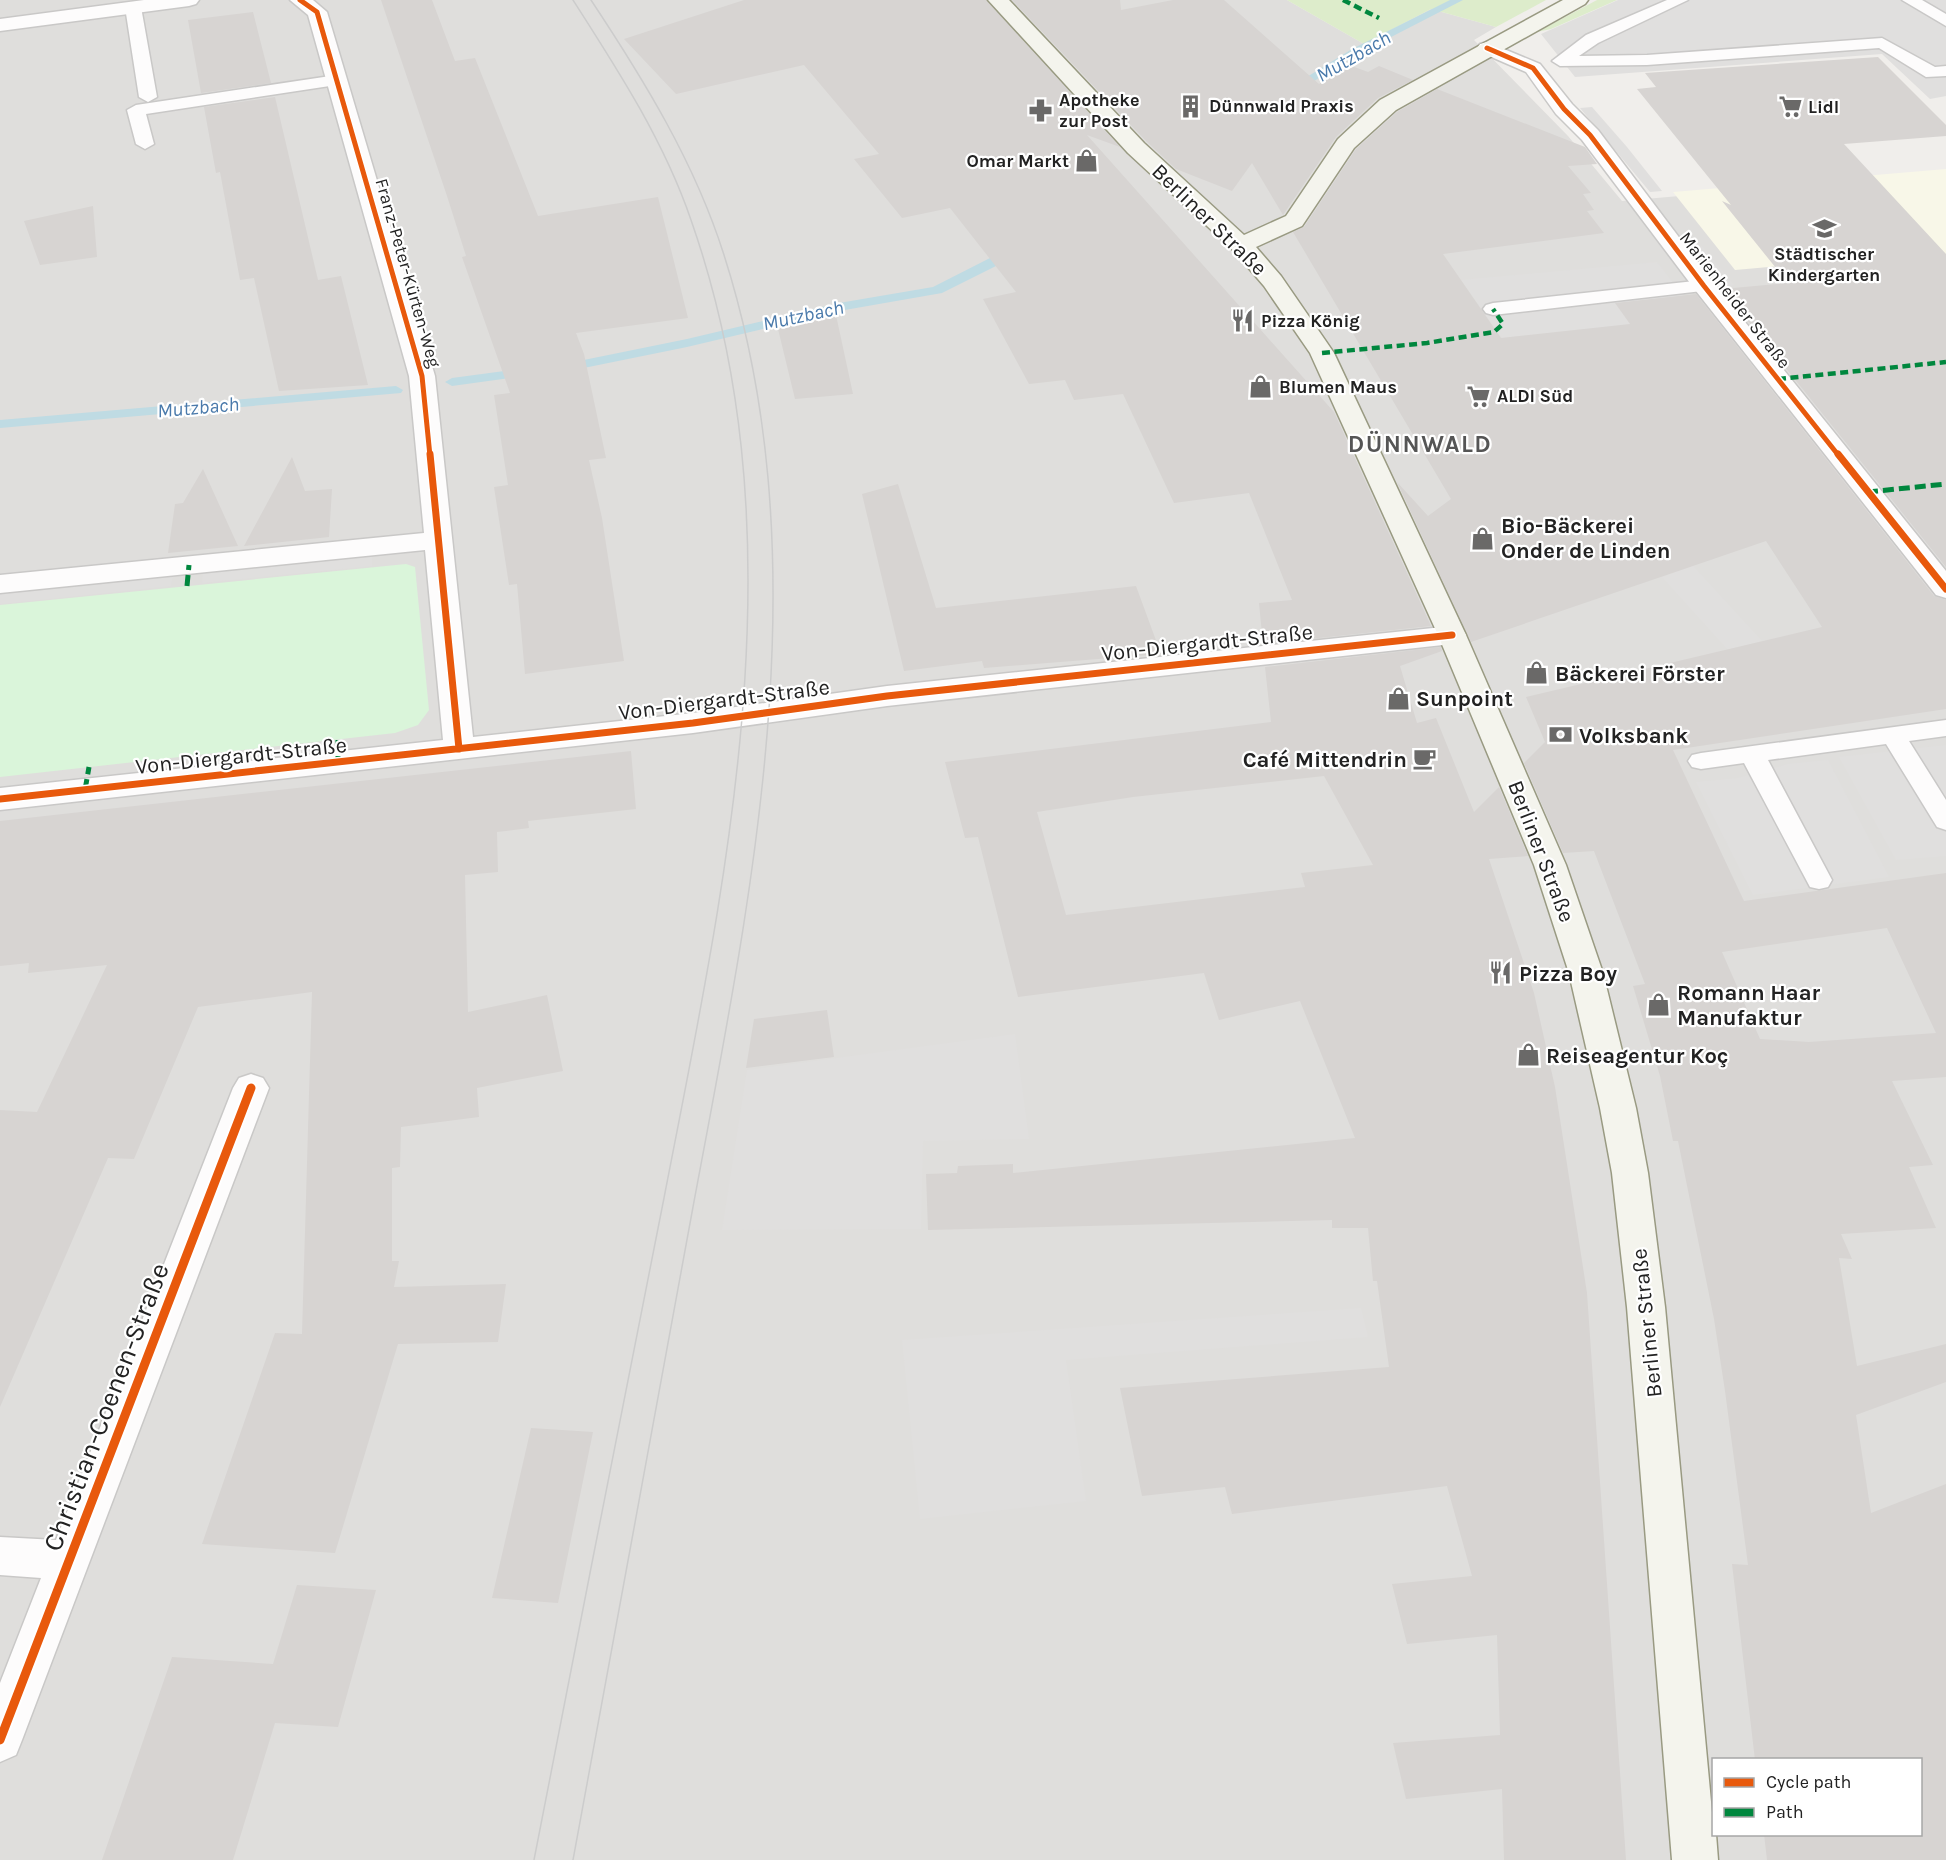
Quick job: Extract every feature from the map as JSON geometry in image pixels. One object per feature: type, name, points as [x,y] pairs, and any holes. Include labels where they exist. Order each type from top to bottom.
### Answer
[{"type":"main road","name":"Berliner Straße","points":[[998,0],[1136,148],[1241,245],[1273,281],[1322,353],[1452,635],[1550,865],[1586,973],[1618,1108],[1630,1173],[1646,1307],[1695,1860]]},
{"type":"main road","points":[[1241,245],[1294,221],[1346,144],[1388,105],[1487,48],[1578,0]]},
{"type":"street","points":[[0,25],[189,0]]},
{"type":"street","name":"Franz-Peter-Kürten-Weg","points":[[300,0],[317,12],[424,386],[459,748]]},
{"type":"street","name":"Marienheider Straße","points":[[1487,48],[1533,68],[1564,109],[1590,135],[1704,286],[1946,589]]},
{"type":"street","points":[[0,584],[438,540]]},
{"type":"street","name":"Von-Diergardt-Straße","points":[[0,799],[693,723],[887,696],[1452,635]]},
{"type":"street","name":"Christian-Coenen-Straße","points":[[0,1740],[251,1088]]},
{"type":"street","name":"Christian-Coenen-Straße","points":[[0,1556],[69,1560]]},
{"type":"lane","points":[[1560,61],[1592,39],[1680,0]]},
{"type":"lane","points":[[1910,0],[1946,21]]},
{"type":"lane","points":[[133,7],[148,97]]},
{"type":"lane","points":[[1533,68],[1560,61],[1647,60],[1882,43],[1932,73],[1946,71]]},
{"type":"lane","points":[[145,144],[136,110],[337,80]]},
{"type":"lane","points":[[1493,309],[1704,286]]},
{"type":"lane","points":[[1701,761],[1946,728]]},
{"type":"lane","points":[[1893,735],[1946,821]]},
{"type":"lane","points":[[1752,754],[1819,880]]},
{"type":"shaded area","points":[[0,0],[1287,0],[1364,44],[1431,9],[1496,27],[1474,40],[1568,136],[1622,201],[1946,173],[1946,1860],[0,1860]]},
{"type":"shaded area","points":[[1618,0],[1946,0],[1946,96],[1930,99],[1882,54],[1575,77],[1541,34]]},
{"type":"shaded area","points":[[1592,107],[1662,191],[1650,192],[1580,108]]},
{"type":"shaded area","name":"Städtischer Kindergarten","points":[[1946,169],[1946,265],[1895,256],[1735,270],[1673,192]]},
{"type":"shaded area","points":[[1702,246],[1734,285],[1723,286],[1691,247]]},
{"type":"shaded area","points":[[1657,262],[1700,318],[1502,338],[1461,280]]},
{"type":"shaded area","points":[[372,555],[372,566],[202,583],[203,573]]},
{"type":"shaded area","points":[[1693,566],[1762,641],[1728,650],[1662,577]]},
{"type":"shaded area","points":[[173,575],[171,586],[0,604],[0,593]]},
{"type":"shaded area","points":[[1946,745],[1946,856],[1896,860],[1839,757]]},
{"type":"shaded area","points":[[1828,760],[1889,877],[1753,895],[1696,782],[1738,778],[1788,764]]},
{"type":"shaded area","points":[[1015,1034],[1029,1139],[923,1141],[921,1229],[722,1230],[747,1070]]},
{"type":"shaded area","points":[[1361,1308],[1368,1337],[1066,1360],[1086,1501],[920,1519],[902,1340]]},
{"type":"green space","points":[[1287,0],[1546,0],[1496,27],[1431,9],[1364,44]]},
{"type":"green space","points":[[1597,0],[1617,0],[1551,29],[1537,32]]},
{"type":"green space","points":[[406,564],[415,567],[429,710],[418,725],[395,733],[0,777],[0,605]]},
{"type":"building","points":[[381,0],[432,0],[455,61],[475,58],[538,216],[658,197],[688,318],[576,333],[584,354],[606,458],[589,460],[602,518],[624,661],[525,674],[517,584],[509,585],[494,487],[508,485],[494,395],[510,393],[462,257],[466,256]]},
{"type":"building","points":[[744,0],[986,0],[1120,147],[1087,135],[1334,412],[1431,626],[1263,644],[1259,603],[1292,600],[1249,493],[1174,503],[1123,394],[1074,400],[1065,380],[1029,384],[983,299],[1016,292],[950,208],[902,218],[854,159],[879,154],[804,65],[676,94],[624,39]]},
{"type":"building","points":[[1012,0],[1120,0],[1121,10],[1173,0],[1224,0],[1319,84],[1346,64],[1368,72],[1379,66],[1413,80],[1378,98],[1336,137],[1283,215],[1252,163],[1232,191],[1176,169],[1146,141]]},
{"type":"building","points":[[253,12],[271,83],[201,93],[188,20]]},
{"type":"building","points":[[1878,57],[1946,125],[1946,136],[1844,144],[1946,254],[1946,567],[1722,289],[1788,283],[1722,201],[1731,205],[1637,89],[1656,87],[1645,73]]},
{"type":"building","points":[[1437,89],[1585,147],[1597,164],[1568,166],[1591,193],[1583,194],[1594,210],[1587,211],[1604,233],[1443,254],[1501,338],[1630,324],[1615,303],[1696,294],[1934,596],[1946,600],[1946,709],[1673,750],[1744,901],[1946,873],[1946,1077],[1892,1081],[1933,1165],[1909,1167],[1936,1228],[1841,1234],[1852,1259],[1839,1258],[1857,1366],[1946,1344],[1946,1382],[1856,1415],[1871,1513],[1946,1484],[1946,1860],[1767,1860],[1764,1836],[1922,1836],[1922,1758],[1755,1758],[1732,1564],[1748,1565],[1725,1391],[1714,1319],[1678,1141],[1673,1141],[1660,1076],[1633,986],[1645,984],[1594,851],[1563,853],[1524,763],[1545,742],[1526,697],[1822,627],[1766,541],[1471,642],[1397,482],[1428,516],[1451,499],[1293,232],[1304,227],[1356,149],[1397,112]],"holes":[[[1887,928],[1936,1033],[1809,1042],[1760,1039],[1722,952]]]},
{"type":"building","points":[[275,97],[318,280],[341,276],[368,385],[279,391],[254,278],[240,280],[220,172],[216,173],[204,107]]},
{"type":"building","points":[[93,206],[97,257],[40,265],[24,221]]},
{"type":"building","points":[[836,315],[853,394],[795,399],[778,329]]},
{"type":"building","points":[[292,457],[305,491],[332,489],[329,537],[244,546]]},
{"type":"building","points":[[203,469],[238,546],[168,553],[175,504],[183,503]]},
{"type":"building","points":[[898,484],[936,608],[1136,586],[1161,654],[984,668],[982,661],[904,671],[862,494]]},
{"type":"building","points":[[1441,647],[1442,651],[1400,666],[1417,723],[1436,718],[1474,812],[1499,787],[1528,856],[1489,859],[1534,993],[1555,1087],[1587,1293],[1626,1860],[1504,1860],[1502,1789],[1406,1799],[1393,1743],[1500,1735],[1497,1635],[1407,1644],[1392,1584],[1472,1576],[1447,1486],[1232,1514],[1225,1487],[1142,1496],[1120,1388],[1389,1367],[1377,1281],[1373,1281],[1368,1228],[1332,1228],[1332,1220],[928,1230],[926,1174],[957,1173],[958,1166],[1013,1164],[1013,1173],[1355,1138],[1300,1001],[1219,1020],[1204,973],[1018,997],[978,837],[965,838],[945,762],[1271,722],[1265,667]],"holes":[[[1324,776],[1373,865],[1301,873],[1305,887],[1066,915],[1037,812],[1133,797]]]},
{"type":"building","points":[[631,751],[636,809],[528,821],[529,828],[497,832],[498,872],[465,875],[468,1012],[547,995],[563,1071],[477,1088],[479,1117],[401,1127],[400,1167],[392,1168],[392,1261],[399,1261],[394,1287],[506,1284],[498,1342],[398,1344],[335,1553],[202,1544],[275,1333],[302,1334],[312,992],[198,1007],[134,1159],[108,1158],[0,1407],[0,1110],[37,1112],[107,965],[28,973],[29,963],[0,966],[0,821]]},
{"type":"building","points":[[827,1010],[834,1057],[746,1068],[754,1019]]},
{"type":"building","points":[[531,1428],[593,1432],[558,1603],[492,1598]]},
{"type":"building","points":[[297,1585],[376,1590],[338,1727],[275,1723],[233,1860],[102,1860],[172,1657],[273,1664]]},
{"type":"waterway","name":"Mutzbach","points":[[1292,90],[1356,51],[1458,0]]},
{"type":"waterway","name":"Mutzbach","points":[[564,368],[687,343],[839,307],[937,290],[995,261],[1015,255]]},
{"type":"waterway","name":"Mutzbach","points":[[452,382],[528,372]]},
{"type":"waterway","name":"Mutzbach","points":[[0,424],[396,390]]},
{"type":"tram line","points":[[534,1860],[710,955],[729,832],[743,709],[748,585],[743,462],[725,340],[691,220],[654,134],[573,0]]},
{"type":"tram line","points":[[573,1860],[736,971],[754,851],[767,731],[773,610],[769,491],[753,372],[724,255],[683,155],[649,92],[591,0]]},
{"type":"marked path","points":[[1343,0],[1379,18]]},
{"type":"marked path","points":[[1322,353],[1427,343],[1494,332],[1503,324],[1493,309]]},
{"type":"marked path","points":[[1778,379],[1946,362]]},
{"type":"marked path","points":[[1867,492],[1946,484]]},
{"type":"marked path","points":[[187,586],[189,565]]},
{"type":"marked path","points":[[338,740],[338,762]]},
{"type":"marked path","points":[[85,790],[89,767]]},
{"type":"cycle path","points":[[300,0],[317,12],[422,376],[459,749]]},
{"type":"cycle path","points":[[1487,48],[1533,68],[1564,109],[1590,135],[1704,286],[1946,589]]},
{"type":"cycle path","points":[[0,799],[693,723],[887,696],[1452,635]]},
{"type":"cycle path","points":[[0,1740],[251,1088]]},
{"type":"place","name":"Dünnwald Praxis","points":[[1191,106]]},
{"type":"place","name":"Lidl","points":[[1790,107]]},
{"type":"place","name":"Apotheke zur Post","points":[[1041,110]]},
{"type":"place","name":"Omar Markt","points":[[1087,161]]},
{"type":"place","name":"Städtischer Kindergarten","points":[[1824,228]]},
{"type":"place","name":"Pizza König","points":[[1243,321]]},
{"type":"place","name":"Blumen Maus","points":[[1261,387]]},
{"type":"place","name":"ALDI Süd","points":[[1479,396]]},
{"type":"place","name":"Bio-Bäckerei Onder de Linden","points":[[1483,538]]},
{"type":"place","name":"Bäckerei Förster","points":[[1537,673]]},
{"type":"place","name":"Sunpoint","points":[[1398,698]]},
{"type":"place","name":"Volksbank","points":[[1561,735]]},
{"type":"place","name":"Café Mittendrin","points":[[1425,759]]},
{"type":"place","name":"Pizza Boy","points":[[1501,973]]},
{"type":"place","name":"Romann Haar Manufaktur","points":[[1659,1005]]},
{"type":"place","name":"Reiseagentur Koç","points":[[1528,1055]]},
{"type":"district","name":"DÜNNWALD","points":[[1420,444]]}]
